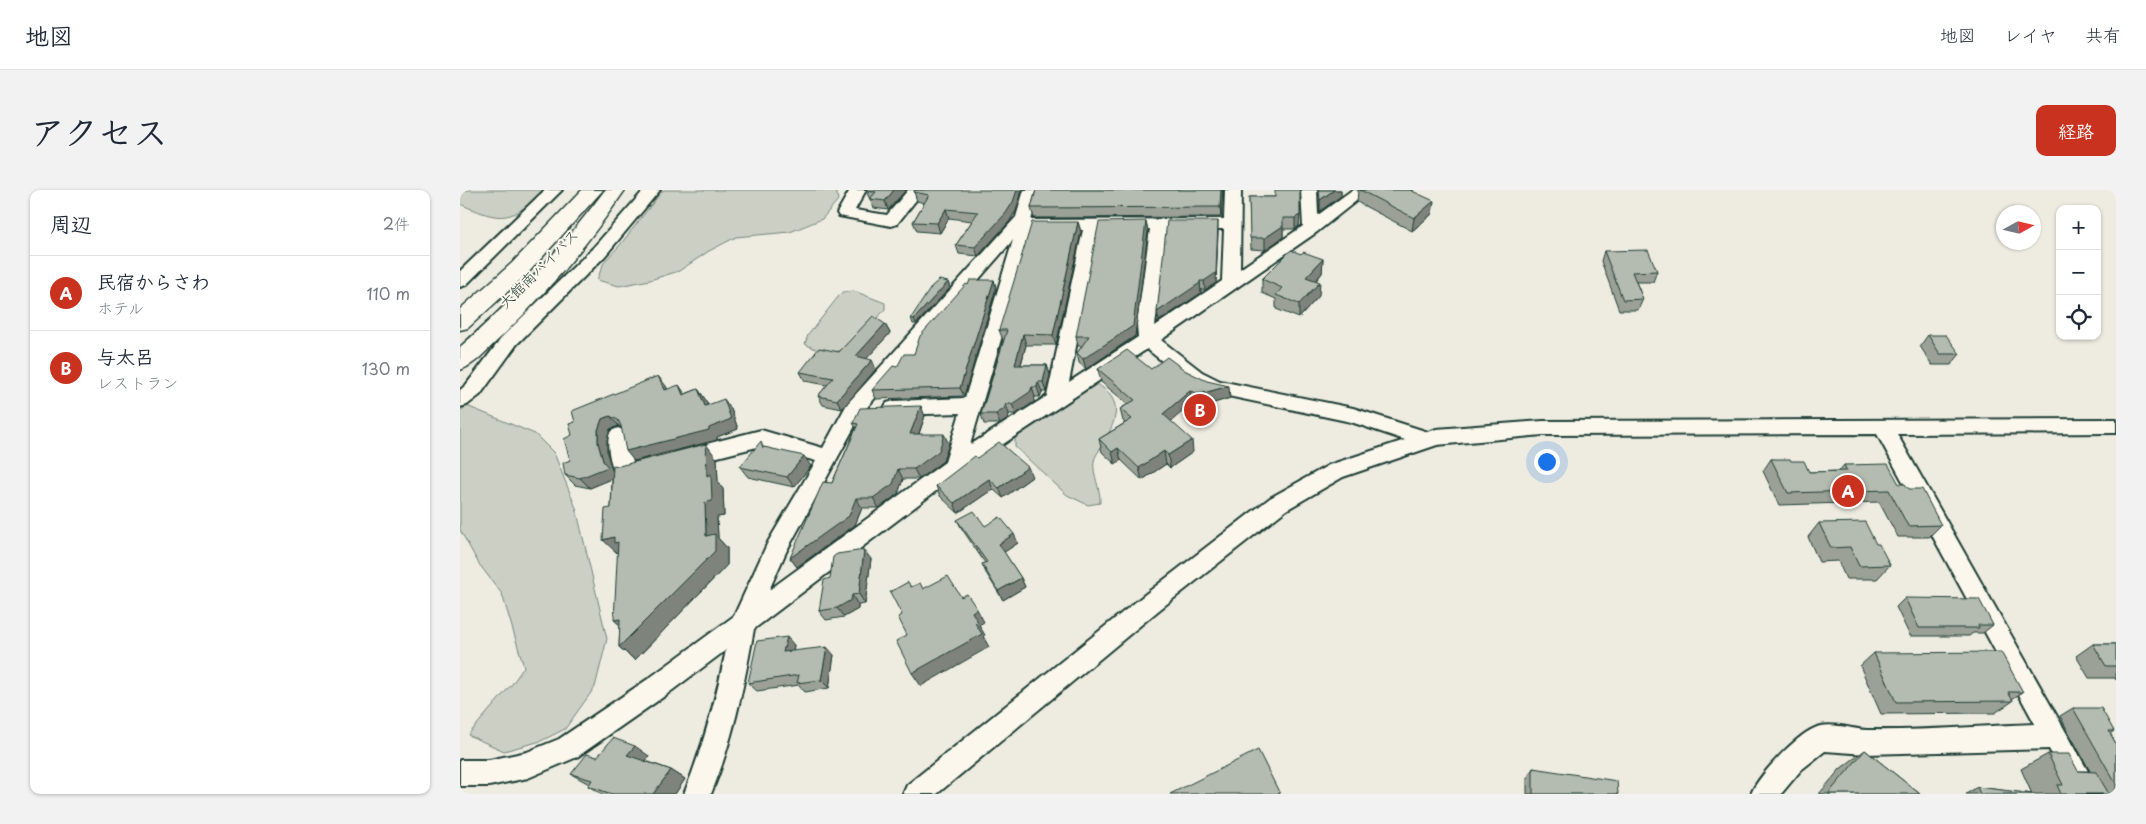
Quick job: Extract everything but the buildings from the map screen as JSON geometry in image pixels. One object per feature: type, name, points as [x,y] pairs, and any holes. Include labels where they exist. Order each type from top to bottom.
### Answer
[{"type":"highway","points":[[460,312],[533,248],[592,190]]},
{"type":"highway","name":"大館南バイパス","points":[[460,322],[520,268],[592,190]]},
{"type":"highway","points":[[460,361],[503,323],[545,278],[614,190]]},
{"type":"highway","name":"大館南バイパス","points":[[460,342],[538,271],[614,190]]},
{"type":"street","points":[[460,280],[554,190]]},
{"type":"street","points":[[460,400],[473,390],[510,340],[593,258],[652,190]]},
{"type":"street","points":[[858,190],[845,214],[890,220],[916,190]]},
{"type":"street","points":[[954,466],[1032,190]]},
{"type":"street","points":[[1231,283],[1233,190]]},
{"type":"street","points":[[1309,190],[1311,228]]},
{"type":"street","points":[[460,773],[489,773],[528,765],[568,748],[606,723],[743,623],[954,466],[1148,340],[1311,228],[1362,190]]},
{"type":"street","points":[[697,794],[708,769],[730,693],[743,623],[776,549],[829,457],[854,409],[1022,224],[1231,224]]},
{"type":"street","points":[[1056,399],[1092,224]]},
{"type":"street","points":[[1159,224],[1146,324],[1148,340],[1195,377],[1216,387],[1353,416],[1426,439]]},
{"type":"street","points":[[854,409],[971,405]]},
{"type":"street","points":[[916,794],[1151,603],[1278,504],[1336,471],[1426,439],[1490,431],[1543,428],[2116,426]]},
{"type":"street","points":[[1883,427],[2088,794]]},
{"type":"street","points":[[618,436],[623,468],[632,471],[761,438],[829,457]]},
{"type":"street","points":[[1764,794],[1792,761],[1821,738],[1866,742],[2056,736]]},
{"type":"shaded area","points":[[460,190],[545,190],[515,214],[497,216],[460,204]]},
{"type":"shaded area","points":[[663,190],[836,190],[838,200],[822,219],[790,232],[736,237],[709,251],[679,271],[650,280],[619,286],[597,280],[604,262],[620,245]]},
{"type":"shaded area","points":[[854,291],[885,303],[885,309],[860,338],[842,350],[831,352],[819,350],[805,344],[808,335],[842,292]]},
{"type":"shaded area","points":[[1094,382],[1111,397],[1115,404],[1116,412],[1111,429],[1094,461],[1100,503],[1088,505],[1067,495],[1015,447],[1015,437]]},
{"type":"shaded area","points":[[467,406],[535,434],[554,453],[576,508],[607,639],[595,687],[565,729],[541,741],[504,751],[468,735],[512,684],[524,667],[502,594],[479,564],[460,530],[460,411]]},
{"type":"place","name":"与太呂","points":[[1200,410]]},
{"type":"place","name":"民宿からさわ","points":[[1848,491]]}]
